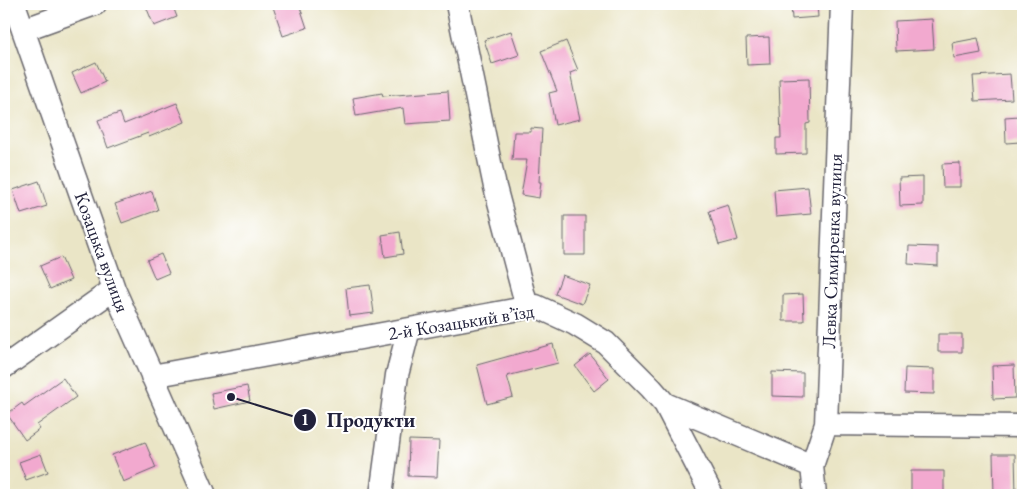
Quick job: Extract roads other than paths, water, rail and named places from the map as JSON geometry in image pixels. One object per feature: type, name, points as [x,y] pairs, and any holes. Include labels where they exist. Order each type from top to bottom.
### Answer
[{"type":"street","name":"Козацька вулиця","points":[[14,4],[114,289],[205,495]]},
{"type":"street","points":[[24,30],[94,4]]},
{"type":"street","points":[[457,4],[495,187],[527,307]]},
{"type":"street","name":"Левка Симиренка вулиця","points":[[815,495],[812,466],[826,424],[842,4]]},
{"type":"street","points":[[4,367],[114,289]]},
{"type":"street","name":"2-й Козацький в’їзд","points":[[152,376],[536,306],[575,324],[606,343],[666,404],[712,495]]},
{"type":"street","points":[[382,495],[397,375],[409,329]]},
{"type":"street","points":[[666,404],[812,466]]},
{"type":"street","points":[[826,424],[1023,426]]},
{"type":"place","name":"Продукти","points":[[231,397]]}]
